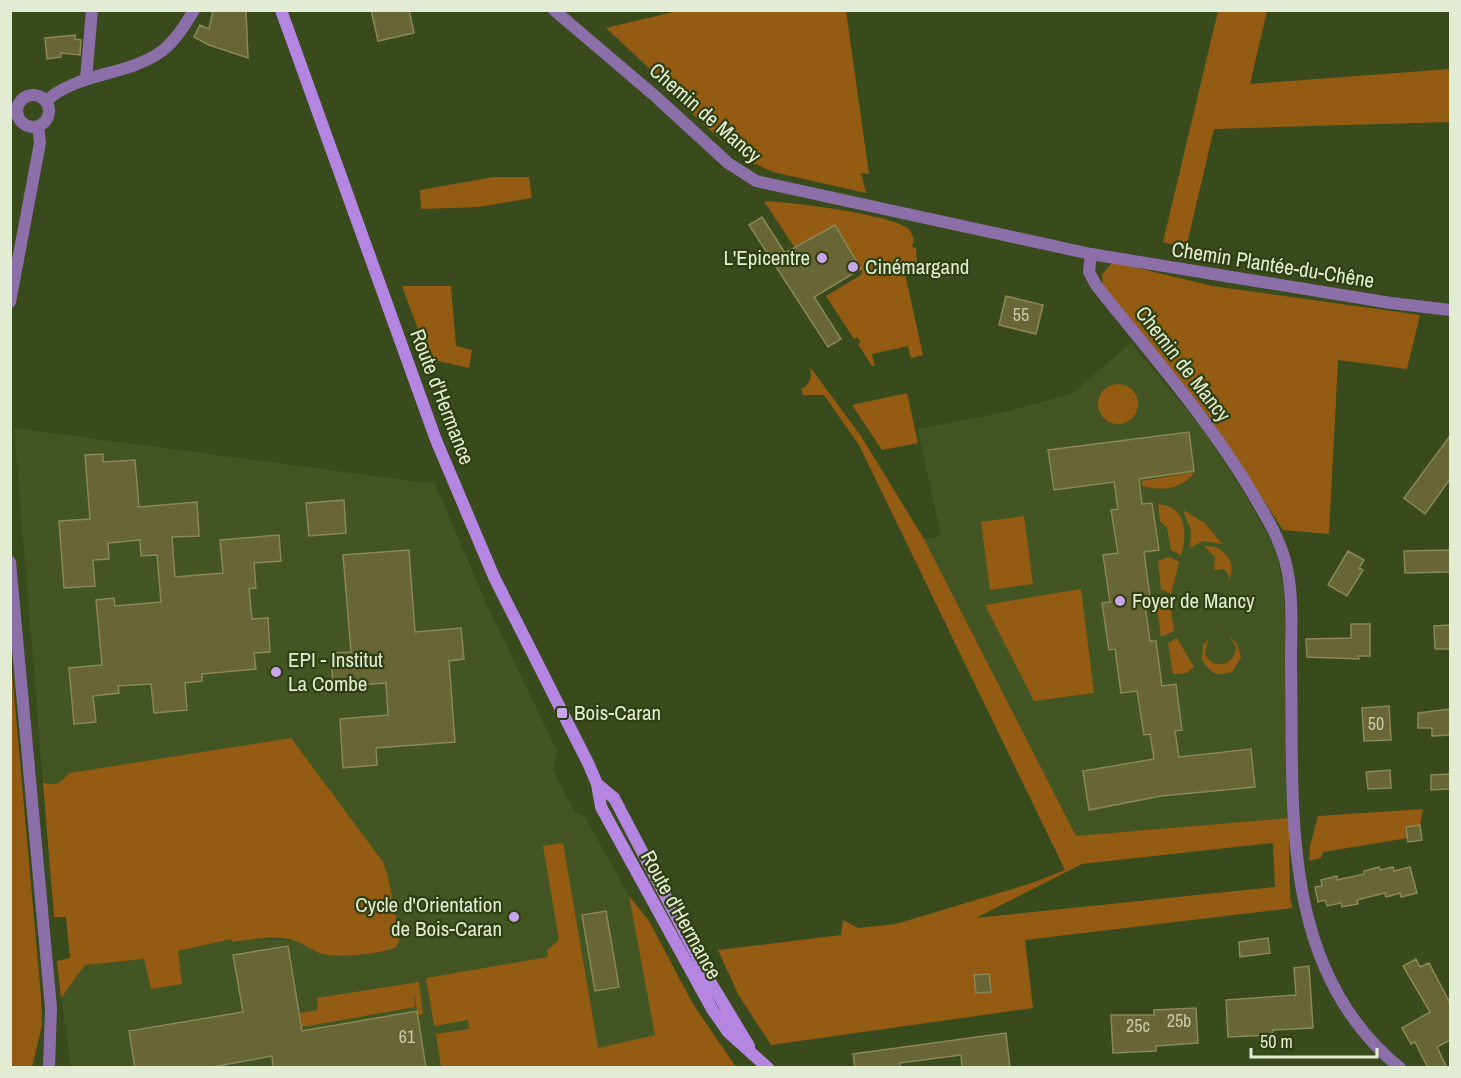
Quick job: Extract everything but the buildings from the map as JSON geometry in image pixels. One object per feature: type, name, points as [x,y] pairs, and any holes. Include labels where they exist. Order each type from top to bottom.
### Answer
[{"type":"main road","name":"Route d'Hermance","points":[[281,10],[436,440],[494,577],[597,784],[601,807],[702,993],[728,1032],[768,1068]]},
{"type":"street","points":[[86,79],[92,10]]},
{"type":"street","points":[[46,101],[86,79],[153,57],[171,43],[194,10]]},
{"type":"street","name":"Chemin de Mancy","points":[[554,10],[728,163],[756,181],[1091,254],[1089,272],[1096,285],[1207,425],[1235,464],[1280,543],[1290,588],[1294,812],[1297,871],[1304,907],[1319,953],[1339,996],[1367,1037],[1400,1068]]},
{"type":"street","points":[[27,95],[38,95],[46,101],[49,117],[38,126],[25,126],[13,112],[27,95]]},
{"type":"street","points":[[10,302],[40,143],[38,126]]},
{"type":"street","name":"Chemin Plantée-du-Chêne","points":[[1091,254],[1275,285],[1450,310]]},
{"type":"street","points":[[10,562],[51,1008],[49,1068]]},
{"type":"shaded area","points":[[677,11],[846,11],[869,174],[861,173],[866,193],[773,172],[755,164],[721,140],[650,75],[649,68],[606,28]]},
{"type":"shaded area","points":[[1218,11],[1267,11],[1250,84],[1450,69],[1450,122],[1214,129],[1186,248],[1163,242]]},
{"type":"shaded area","points":[[494,177],[529,177],[532,198],[478,207],[421,209],[420,190]]},
{"type":"shaded area","points":[[764,201],[817,206],[863,214],[900,224],[910,230],[914,240],[912,247],[916,248],[917,265],[904,269],[923,355],[911,358],[908,346],[872,354],[875,366],[872,366],[858,344],[861,342],[857,337],[854,339],[826,296],[861,275],[862,271],[835,225],[795,248]]},
{"type":"shaded area","points":[[1113,262],[1212,286],[1420,315],[1407,369],[1338,360],[1329,534],[1283,530],[1209,417],[1103,285],[1102,274]]},
{"type":"shaded area","points":[[402,286],[451,286],[456,346],[472,350],[469,368],[429,359]]},
{"type":"shaded area","name":"Foyer de Mancy","points":[[1131,343],[1203,429],[1244,493],[1275,548],[1284,589],[1289,818],[1076,837],[924,539],[941,536],[918,429],[996,414],[1072,394]]},
{"type":"shaded area","points":[[810,367],[861,436],[924,539],[1076,836],[1289,818],[1290,898],[1293,908],[1025,940],[1033,1008],[771,1045],[738,994],[718,950],[841,935],[843,920],[858,928],[896,924],[1032,883],[1065,870],[859,445],[824,395],[803,395],[801,389],[809,383],[811,377]],"holes":[[[1273,843],[1275,887],[976,918],[1082,864]]]},
{"type":"shaded area","points":[[1118,384],[1126,385],[1132,390],[1137,396],[1137,412],[1132,418],[1126,423],[1118,424],[1110,423],[1104,418],[1099,412],[1098,404],[1099,396],[1104,390],[1110,385]]},
{"type":"shaded area","points":[[907,393],[918,443],[882,450],[852,405]]},
{"type":"shaded area","points":[[14,428],[435,484],[488,607],[557,751],[553,771],[575,812],[585,817],[629,896],[662,1067],[71,1067],[61,998],[85,965],[144,959],[152,989],[178,951],[231,939],[232,942],[264,939],[293,940],[291,738],[70,773],[61,783],[52,785],[43,782]]},
{"type":"shaded area","points":[[1195,472],[1178,486],[1171,488],[1142,486],[1141,481]]},
{"type":"shaded area","points":[[1158,504],[1174,510],[1183,522],[1184,538],[1181,555],[1171,550],[1167,528],[1160,521]]},
{"type":"shaded area","points":[[1183,510],[1205,523],[1222,544],[1203,541],[1190,548],[1191,530]]},
{"type":"shaded area","points":[[1024,516],[1033,584],[990,590],[981,522]]},
{"type":"shaded area","points":[[1206,546],[1219,549],[1228,557],[1232,569],[1228,582],[1229,576],[1224,569],[1214,570],[1215,557]]},
{"type":"shaded area","points":[[1170,557],[1179,562],[1171,594],[1161,589],[1158,561]]},
{"type":"shaded area","points":[[1081,589],[1094,693],[1034,701],[985,605]]},
{"type":"shaded area","points":[[1156,599],[1170,600],[1174,631],[1161,637]]},
{"type":"shaded area","points":[[1229,636],[1237,644],[1241,657],[1233,671],[1223,674],[1215,673],[1202,659],[1203,645],[1208,639],[1205,654],[1213,663],[1223,664],[1228,662],[1235,653],[1236,647]]},
{"type":"shaded area","points":[[1177,638],[1194,667],[1186,673],[1173,674],[1168,643]]},
{"type":"shaded area","points":[[10,650],[41,997],[42,1025],[32,1067],[11,1067]]},
{"type":"shaded area","points":[[291,738],[383,862],[400,938],[396,947],[371,953],[338,956],[323,954],[297,941],[286,939],[263,938],[232,942],[231,939],[178,951],[182,984],[151,989],[144,959],[85,965],[61,998],[57,961],[70,958],[66,917],[54,917],[43,782],[57,783],[69,773]]},
{"type":"shaded area","points":[[1423,809],[1420,825],[1407,827],[1408,838],[1323,852],[1321,858],[1309,861],[1310,846],[1318,816]]},
{"type":"shaded area","points":[[563,843],[598,1048],[655,1035],[629,896],[649,921],[693,1004],[736,1067],[441,1067],[436,1034],[469,1029],[468,1020],[434,1026],[426,978],[548,957],[547,950],[559,940],[543,846]]},
{"type":"shaded area","points":[[419,982],[423,1014],[418,1015],[414,993],[415,1007],[302,1027],[300,1013],[318,1010],[317,998]]},
{"type":"place","name":"L'Epicentre","points":[[822,258]]},
{"type":"place","name":"Cinémargand","points":[[853,267]]},
{"type":"place","name":"Foyer de Mancy","points":[[1120,601]]},
{"type":"place","name":"EPI - Institut La Combe","points":[[276,672]]},
{"type":"place","name":"Bois-Caran","points":[[562,713]]},
{"type":"place","name":"Cycle d'Orientation de Bois-Caran","points":[[514,917]]}]
